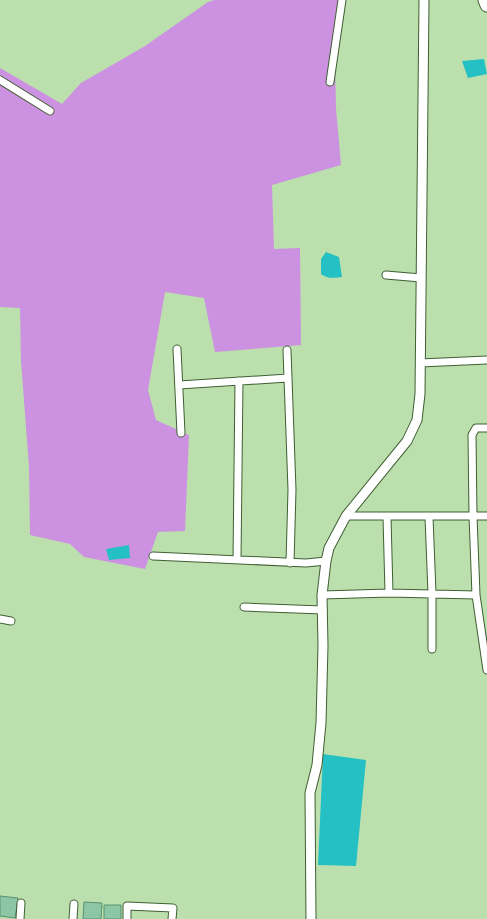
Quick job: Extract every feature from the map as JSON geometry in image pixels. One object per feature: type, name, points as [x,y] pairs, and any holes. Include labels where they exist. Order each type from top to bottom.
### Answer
[{"type":"highway","points":[[485,0],[487,5]]},
{"type":"street","points":[[330,82],[342,0]]},
{"type":"street","points":[[311,919],[310,793],[317,766],[321,723],[322,595],[326,561],[329,548],[346,516],[408,441],[417,420],[420,394],[424,0]]},
{"type":"street","points":[[0,80],[50,111]]},
{"type":"street","points":[[386,275],[421,278]]},
{"type":"street","points":[[177,349],[181,432]]},
{"type":"street","points":[[287,350],[292,490],[290,563]]},
{"type":"street","points":[[420,363],[487,360]]},
{"type":"street","points":[[179,385],[288,378]]},
{"type":"street","points":[[236,560],[239,381]]},
{"type":"street","points":[[487,428],[476,428],[472,434],[476,595],[483,617],[487,670]]},
{"type":"street","points":[[346,516],[487,516]]},
{"type":"street","points":[[387,517],[388,593]]},
{"type":"street","points":[[428,517],[432,593],[432,649]]},
{"type":"street","points":[[153,556],[306,564],[326,561]]},
{"type":"street","points":[[322,595],[432,593],[476,595]]},
{"type":"street","points":[[244,607],[323,610]]},
{"type":"street","points":[[0,619],[11,620]]},
{"type":"street","points":[[20,919],[21,903]]},
{"type":"street","points":[[73,919],[74,904]]},
{"type":"street","points":[[127,919],[127,906],[173,908],[172,919]]},
{"type":"shaded area","points":[[214,0],[340,0],[335,60],[336,108],[341,165],[272,185],[274,249],[300,248],[301,345],[215,352],[204,298],[165,292],[148,390],[156,420],[189,435],[185,531],[158,532],[145,569],[84,557],[70,544],[30,535],[29,467],[21,361],[20,308],[0,307],[0,68],[62,104],[81,83],[145,46],[208,2]]},
{"type":"water","points":[[484,59],[487,74],[468,78],[462,61]]},
{"type":"water","points":[[326,252],[339,257],[342,277],[333,278],[323,276],[321,274],[321,259]]},
{"type":"water","points":[[129,545],[130,558],[109,560],[106,549]]},
{"type":"water","points":[[323,754],[366,760],[356,866],[318,865]]},
{"type":"building","points":[[0,896],[18,898],[15,918],[0,916]]},
{"type":"building","points":[[84,902],[102,903],[101,919],[83,919]]},
{"type":"building","points":[[104,905],[121,905],[121,919],[104,919]]}]
